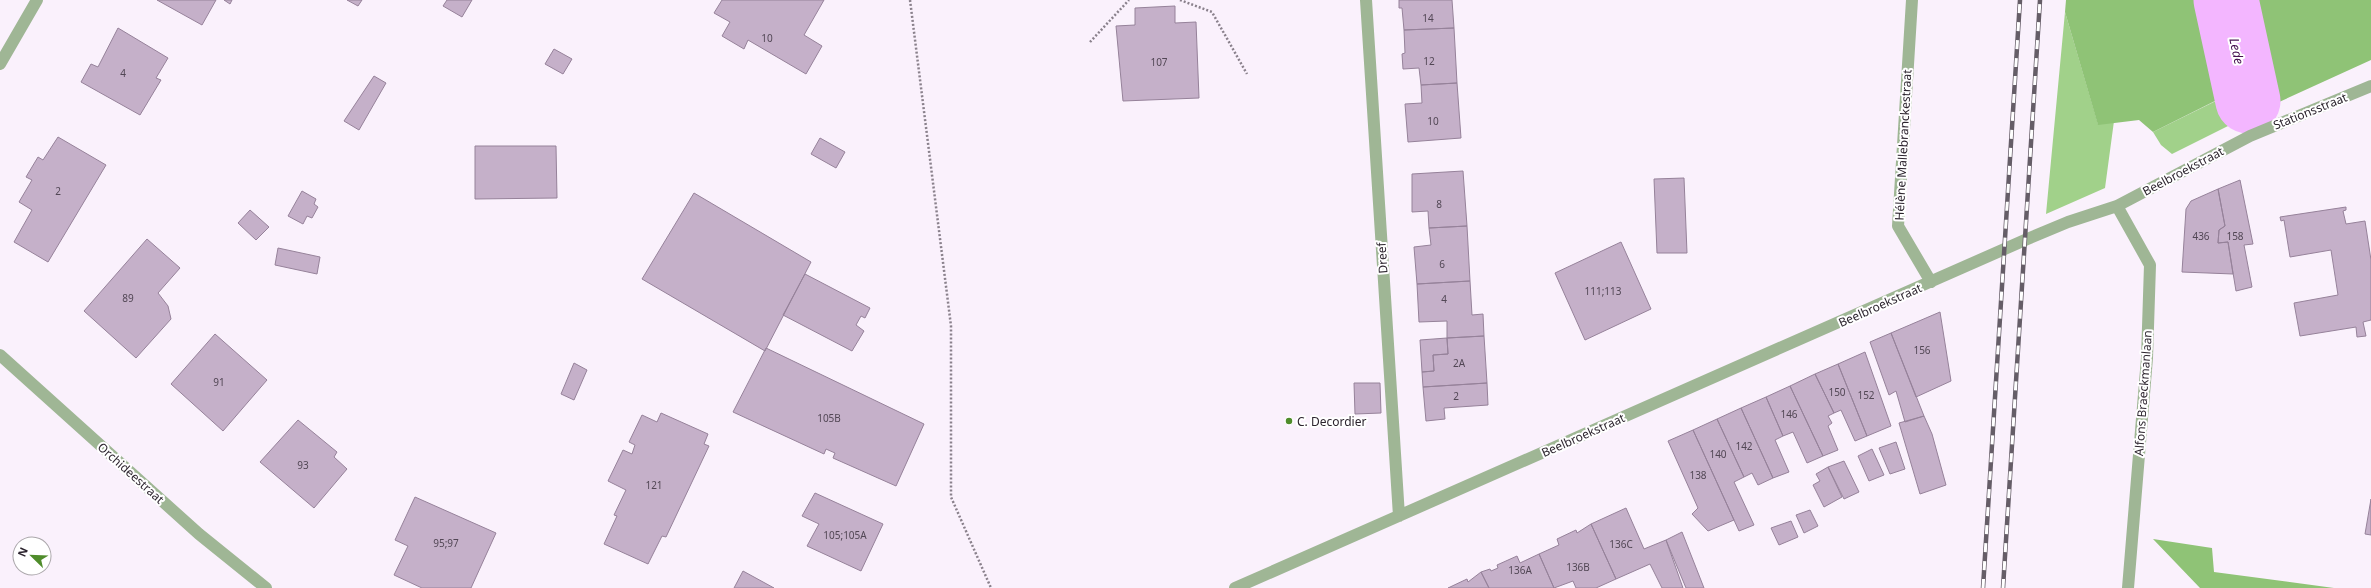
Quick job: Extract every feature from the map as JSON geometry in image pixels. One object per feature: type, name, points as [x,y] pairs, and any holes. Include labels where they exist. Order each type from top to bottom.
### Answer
[{"type":"street","points":[[0,64],[37,0]]},
{"type":"street","name":"Dreef","points":[[1366,0],[1399,516]]},
{"type":"street","name":"Hélène Mallebranckestraat","points":[[1912,0],[1898,226],[1931,282]]},
{"type":"street","name":"Stationsstraat","points":[[2250,136],[2371,86]]},
{"type":"street","name":"Beelbroekstraat","points":[[1235,588],[2068,222],[2117,206],[2250,136]]},
{"type":"street","name":"Alfons Braeckmanlaan","points":[[2117,206],[2150,265],[2147,358],[2128,588]]},
{"type":"street","name":"Orchideestraat","points":[[0,355],[199,534],[266,588]]},
{"type":"path","points":[[910,0],[951,326],[951,497],[991,588]]},
{"type":"path","points":[[1090,42],[1129,0]]},
{"type":"path","points":[[1180,0],[1212,12],[1248,74]]},
{"type":"green space","points":[[2066,0],[2371,0],[2371,60],[2244,118],[2231,93],[2153,132],[2139,120],[2098,125],[2065,12]]},
{"type":"green space","points":[[2065,12],[2098,124],[2114,121],[2105,188],[2046,214]]},
{"type":"green space","points":[[2232,93],[2244,118],[2172,154],[2161,145],[2153,132]]},
{"type":"green space","points":[[2153,539],[2212,548],[2214,572],[2334,588],[2200,588]]},
{"type":"building","points":[[157,0],[216,0],[202,25]]},
{"type":"building","points":[[224,0],[232,0],[230,4]]},
{"type":"building","points":[[347,0],[362,0],[358,6]]},
{"type":"building","points":[[447,0],[472,0],[462,17],[443,6]]},
{"type":"building","points":[[722,0],[824,0],[804,35],[822,46],[806,74],[748,40],[744,49],[722,36],[730,22],[714,13]]},
{"type":"building","points":[[1399,0],[1452,0],[1454,28],[1404,30],[1402,8],[1399,8]]},
{"type":"building","points":[[1175,6],[1175,23],[1196,22],[1199,98],[1123,101],[1116,26],[1135,25],[1135,8]]},
{"type":"building","points":[[118,28],[168,58],[156,78],[161,80],[140,115],[81,82],[91,64],[98,67]]},
{"type":"building","points":[[1454,28],[1457,83],[1421,85],[1419,68],[1403,69],[1402,54],[1405,53],[1404,30]]},
{"type":"building","points":[[554,49],[572,59],[563,74],[545,64]]},
{"type":"building","points":[[374,76],[386,83],[359,130],[344,121]]},
{"type":"building","points":[[1457,83],[1461,138],[1408,142],[1405,104],[1422,103],[1421,85]]},
{"type":"building","points":[[58,137],[106,165],[48,262],[14,242],[32,210],[19,202],[32,180],[26,177],[38,157],[43,160]]},
{"type":"building","points":[[820,138],[845,152],[836,168],[811,154]]},
{"type":"building","points":[[475,146],[556,146],[557,198],[475,199]]},
{"type":"building","points":[[1463,171],[1467,226],[1429,228],[1428,211],[1412,212],[1412,174]]},
{"type":"building","points":[[1684,178],[1687,253],[1657,253],[1654,179]]},
{"type":"building","points":[[2240,180],[2253,244],[2244,245],[2252,287],[2236,291],[2228,242],[2218,243],[2219,230],[2225,226],[2218,189]]},
{"type":"building","points":[[2218,189],[2225,226],[2219,230],[2218,243],[2228,242],[2233,274],[2182,272],[2186,209],[2191,201]]},
{"type":"building","points":[[302,191],[316,199],[314,204],[318,207],[312,218],[307,216],[303,224],[288,216]]},
{"type":"building","points":[[694,193],[811,262],[765,351],[642,279]]},
{"type":"building","points":[[2346,207],[2346,210],[2343,211],[2346,224],[2365,221],[2371,260],[2371,320],[2363,322],[2366,336],[2357,337],[2356,327],[2300,336],[2294,303],[2338,295],[2331,250],[2290,257],[2284,220],[2281,221],[2280,217]]},
{"type":"building","points":[[250,210],[269,227],[256,240],[238,223]]},
{"type":"building","points":[[1467,226],[1470,281],[1417,284],[1414,247],[1431,245],[1429,228]]},
{"type":"building","points":[[147,239],[180,268],[158,293],[168,306],[171,319],[136,358],[84,311]]},
{"type":"building","points":[[1621,242],[1651,309],[1585,340],[1555,273]]},
{"type":"building","points":[[278,248],[320,257],[317,274],[275,265]]},
{"type":"building","points":[[805,274],[870,308],[865,318],[861,316],[856,325],[864,331],[852,351],[783,315]]},
{"type":"building","points":[[1470,281],[1472,315],[1483,314],[1484,336],[1447,338],[1447,321],[1419,322],[1417,284]]},
{"type":"building","points":[[1940,312],[1951,381],[1916,397],[1891,333]]},
{"type":"building","points":[[1891,333],[1924,416],[1905,422],[1896,391],[1889,395],[1870,342]]},
{"type":"building","points":[[215,334],[267,380],[223,431],[171,384]]},
{"type":"building","points":[[1484,336],[1487,383],[1423,387],[1422,372],[1434,371],[1433,355],[1448,354],[1447,338]]},
{"type":"building","points":[[1447,338],[1448,354],[1433,355],[1434,371],[1422,372],[1420,340]]},
{"type":"building","points":[[766,348],[924,424],[896,486],[833,458],[835,453],[826,449],[824,454],[733,412]]},
{"type":"building","points":[[1865,352],[1891,426],[1867,436],[1838,364]]},
{"type":"building","points":[[574,363],[587,370],[574,400],[561,394]]},
{"type":"building","points":[[1838,364],[1867,436],[1855,441],[1841,410],[1834,413],[1815,374]]},
{"type":"building","points":[[1815,374],[1834,413],[1828,416],[1832,423],[1828,426],[1838,450],[1823,456],[1790,386]]},
{"type":"building","points":[[1354,383],[1380,383],[1381,413],[1355,414]]},
{"type":"building","points":[[1487,383],[1488,405],[1444,408],[1445,419],[1426,421],[1423,387]]},
{"type":"building","points":[[1790,386],[1823,456],[1807,463],[1793,432],[1783,436],[1766,397]]},
{"type":"building","points":[[1766,397],[1783,436],[1775,440],[1789,472],[1773,478],[1741,408]]},
{"type":"building","points":[[1741,408],[1773,478],[1758,485],[1752,473],[1744,477],[1717,419]]},
{"type":"building","points":[[661,413],[708,434],[704,444],[709,446],[666,537],[662,536],[648,564],[604,544],[617,516],[614,515],[626,490],[608,481],[623,450],[632,454],[635,445],[629,442],[642,415],[657,422]]},
{"type":"building","points":[[1924,416],[1932,434],[1946,485],[1920,494],[1899,423]]},
{"type":"building","points":[[1717,419],[1744,477],[1734,482],[1754,525],[1739,531],[1693,430]]},
{"type":"building","points":[[298,420],[337,452],[334,457],[347,469],[314,508],[260,462]]},
{"type":"building","points":[[1693,430],[1734,520],[1708,531],[1692,514],[1698,508],[1668,441]]},
{"type":"building","points":[[1896,442],[1905,469],[1890,474],[1879,448]]},
{"type":"building","points":[[1872,449],[1884,475],[1869,481],[1858,456]]},
{"type":"building","points":[[1844,461],[1859,492],[1844,499],[1828,467]]},
{"type":"building","points":[[1828,467],[1842,497],[1824,507],[1813,485],[1820,481],[1816,474]]},
{"type":"building","points":[[815,493],[883,524],[861,571],[807,546],[819,524],[802,516]]},
{"type":"building","points":[[415,497],[496,533],[471,588],[422,588],[394,575],[408,546],[395,540]]},
{"type":"building","points":[[2371,499],[2371,535],[2365,534]]},
{"type":"building","points":[[1626,508],[1644,549],[1666,540],[1683,588],[1662,588],[1650,564],[1616,579],[1591,524]]},
{"type":"building","points":[[1810,510],[1818,526],[1804,533],[1796,515]]},
{"type":"building","points":[[1791,521],[1798,537],[1779,545],[1771,528]]},
{"type":"building","points":[[1591,524],[1616,579],[1596,588],[1576,588],[1573,581],[1554,588],[1539,554],[1559,545],[1557,539],[1576,530],[1577,533]]},
{"type":"building","points":[[1682,532],[1704,588],[1686,588],[1666,540]]},
{"type":"building","points":[[1539,554],[1554,588],[1489,588],[1481,572],[1490,569],[1491,571],[1498,568],[1497,565],[1517,556],[1520,563]]},
{"type":"building","points":[[743,571],[774,588],[734,588]]},
{"type":"building","points":[[1481,572],[1489,588],[1448,588],[1467,579],[1468,582]]},
{"type":"waterway","name":"Lede","points":[[2226,0],[2248,101]]},
{"type":"railway","points":[[1983,588],[2020,0]]},
{"type":"railway","points":[[2003,588],[2040,0]]},
{"type":"place","name":"C. Decordier","points":[[1289,421]]}]
